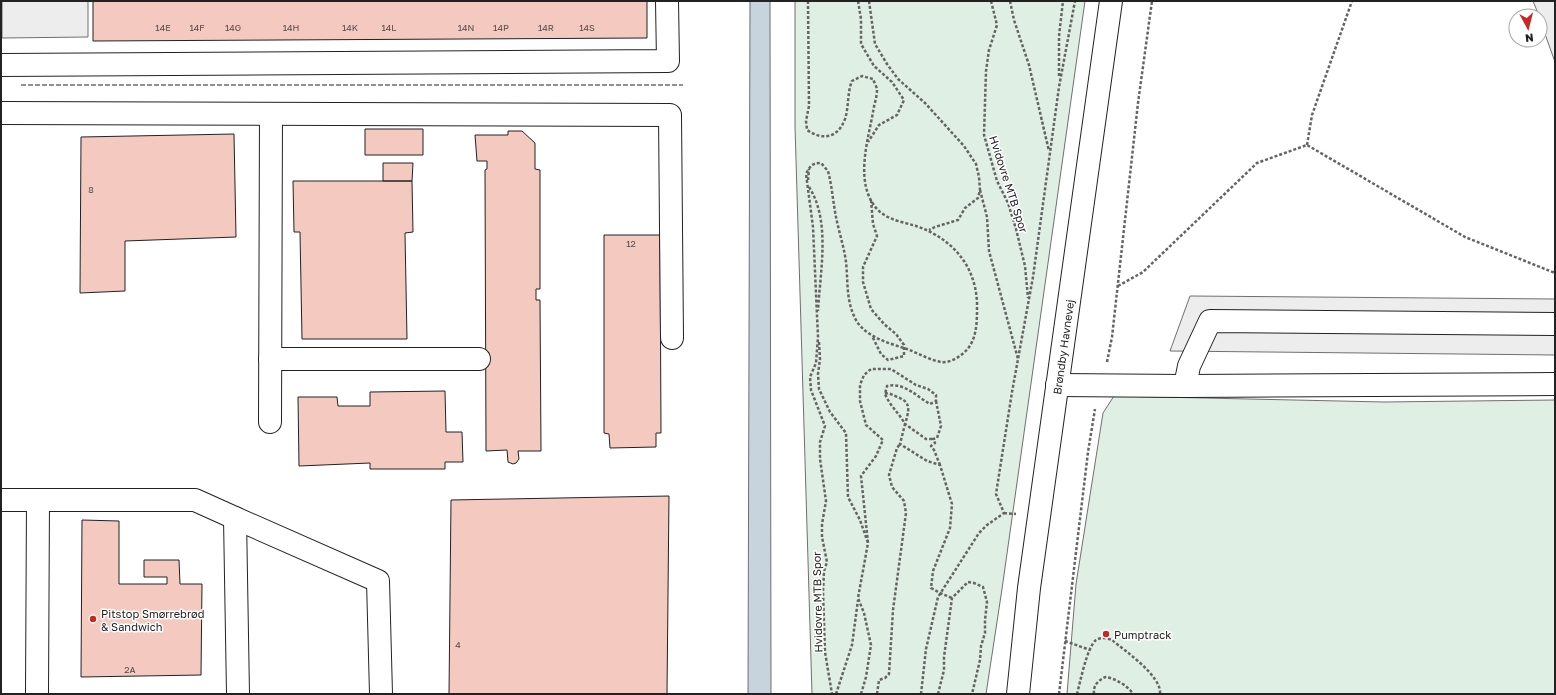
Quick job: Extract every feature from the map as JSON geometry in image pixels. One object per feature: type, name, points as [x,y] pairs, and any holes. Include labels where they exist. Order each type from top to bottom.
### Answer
[{"type":"street","points":[[1,65],[668,61],[667,1]]},
{"type":"street","name":"Brøndby Havnevej","points":[[1018,694],[1029,588],[1111,1]]},
{"type":"street","points":[[1,113],[670,115],[672,338]]},
{"type":"street","points":[[270,422],[271,114]]},
{"type":"street","points":[[1185,386],[1189,366],[1210,321],[1555,324]]},
{"type":"street","points":[[270,359],[479,359]]},
{"type":"street","points":[[1057,385],[1185,386],[1555,384]]},
{"type":"street","points":[[1,500],[194,500],[378,582],[381,694]]},
{"type":"street","points":[[37,694],[38,500]]},
{"type":"street","points":[[235,518],[238,694]]},
{"type":"path","name":"Hvidovre MTB Spor","points":[[808,1],[808,106],[806,121],[808,130],[817,136],[831,136],[838,131],[845,119],[852,81],[862,76],[873,79],[877,90],[867,144],[864,172],[868,193],[877,209],[889,218],[929,230],[947,241],[958,252],[974,283],[977,322],[975,337],[968,350],[956,359],[943,362],[930,359],[872,336]]},
{"type":"path","name":"Hvidovre MTB Spor","points":[[858,1],[861,18],[861,44],[874,66],[892,82],[904,100],[897,115],[879,125],[867,144]]},
{"type":"path","points":[[869,1],[875,44],[879,51],[898,79],[926,103],[964,146],[976,164],[980,190],[987,217],[989,251],[1018,360]]},
{"type":"path","name":"Hvidovre MTB Spor","points":[[991,1],[997,25],[989,50],[986,71],[984,136],[997,181],[1008,203],[1016,229],[1025,266],[1028,302]]},
{"type":"path","name":"Hvidovre MTB Spor","points":[[1010,1],[1014,20],[1029,65],[1049,153]]},
{"type":"path","name":"Hvidovre MTB Spor","points":[[1059,82],[1059,36],[1063,1]]},
{"type":"path","name":"Hvidovre MTB Spor","points":[[921,694],[926,649],[938,597],[979,533],[987,525],[1004,513],[996,494],[1028,302],[1059,82],[1075,1]]},
{"type":"path","points":[[1059,694],[1093,416],[1112,337],[1138,103],[1152,1]]},
{"type":"path","points":[[1307,145],[1312,115],[1352,1]]},
{"type":"path","points":[[1118,286],[1143,272],[1256,163],[1307,145],[1465,236],[1555,273]]},
{"type":"path","name":"Hvidovre MTB Spor","points":[[832,694],[825,652],[822,592],[824,571],[827,562],[822,538],[822,524],[826,501],[820,459],[820,442],[825,426],[811,390],[810,377],[816,363],[818,337],[813,227],[806,174],[809,167],[815,163],[822,163],[828,171],[846,262],[849,300],[854,317],[857,322],[872,336],[881,354],[888,360],[904,356],[904,345],[896,334],[884,324],[871,309],[863,282],[863,267],[877,236],[873,224],[871,198]]},
{"type":"path","name":"Hvidovre MTB Spor","points":[[808,186],[816,199],[823,229],[817,323],[820,359],[818,374],[819,389],[830,412],[846,433],[848,497],[860,520],[868,543]]},
{"type":"path","points":[[929,230],[958,220],[965,208],[978,198],[980,190]]},
{"type":"path","name":"Hvidovre MTB Spor","points":[[836,694],[852,645],[858,598],[868,543],[861,476],[876,456],[883,440],[866,425],[860,401],[860,385],[864,375],[871,369],[890,369],[916,385],[932,392],[936,395],[936,401]]},
{"type":"path","points":[[894,384],[911,391],[930,404],[936,401],[941,426],[938,438],[926,439],[905,424],[902,417],[889,404],[885,394],[887,386],[894,384]]},
{"type":"path","points":[[877,694],[879,680],[889,674],[893,610],[906,513],[904,502],[892,488],[888,474],[897,448],[900,444],[909,412],[909,407],[906,402],[897,396],[888,393],[885,394]]},
{"type":"path","points":[[933,439],[935,443],[931,446],[940,465],[952,504],[950,528],[933,571],[931,588],[952,598]]},
{"type":"path","points":[[900,444],[927,461],[940,465]]},
{"type":"path","points":[[938,694],[944,670],[944,657],[952,598],[968,582],[983,587],[987,602],[985,633],[981,646],[980,660],[972,694]]},
{"type":"path","points":[[858,598],[864,612],[871,645],[866,677],[861,694]]},
{"type":"path","points":[[1077,694],[1081,675],[1090,650],[1096,640],[1107,638],[1112,640],[1143,666],[1158,683],[1160,694]]},
{"type":"path","points":[[1065,641],[1090,650]]},
{"type":"path","points":[[1094,694],[1096,684],[1105,677],[1120,683],[1130,690],[1132,694]]},
{"type":"green space","points":[[795,1],[1085,1],[986,694],[812,694],[795,126]]},
{"type":"green space","points":[[1114,396],[1384,402],[1555,400],[1555,694],[1067,694],[1076,584],[1103,413]]},
{"type":"shaded area","points":[[2,1],[88,1],[88,37],[2,38]]},
{"type":"shaded area","points":[[750,1],[770,1],[771,694],[748,694]]},
{"type":"shaded area","points":[[1533,1],[1555,1],[1555,62],[1548,42],[1548,8],[1536,8]]},
{"type":"shaded area","points":[[1190,296],[1555,299],[1555,355],[1170,351]]},
{"type":"building","points":[[93,1],[647,1],[647,38],[93,41]]},
{"type":"building","points":[[365,129],[423,129],[423,155],[365,155]]},
{"type":"building","points":[[508,131],[522,131],[535,143],[535,169],[540,170],[540,289],[536,289],[536,300],[540,300],[541,451],[518,451],[519,459],[513,464],[508,462],[507,450],[486,451],[485,170],[487,169],[487,161],[477,161],[475,135],[508,135]]},
{"type":"building","points":[[234,134],[236,237],[125,241],[125,291],[80,293],[81,137]]},
{"type":"building","points":[[383,163],[413,163],[412,181],[383,181]]},
{"type":"building","points":[[293,181],[412,181],[413,232],[405,233],[407,339],[302,339],[300,232],[294,232]]},
{"type":"building","points":[[604,235],[660,235],[661,433],[656,433],[656,447],[610,448],[609,434],[604,433]]},
{"type":"building","points":[[445,391],[446,432],[462,432],[463,462],[445,462],[445,469],[370,469],[370,463],[299,466],[298,397],[337,397],[338,406],[370,406],[370,392]]},
{"type":"building","points":[[669,496],[667,694],[449,694],[451,500]]},
{"type":"building","points":[[82,520],[119,521],[119,584],[167,584],[167,577],[144,577],[144,560],[179,560],[180,584],[202,584],[201,675],[81,677]]},
{"type":"fence","points":[[21,85],[683,85]]},
{"type":"place","name":"Pitstop Smørrebrød & Sandwich","points":[[93,619]]},
{"type":"place","name":"Pumptrack","points":[[1106,634]]}]
